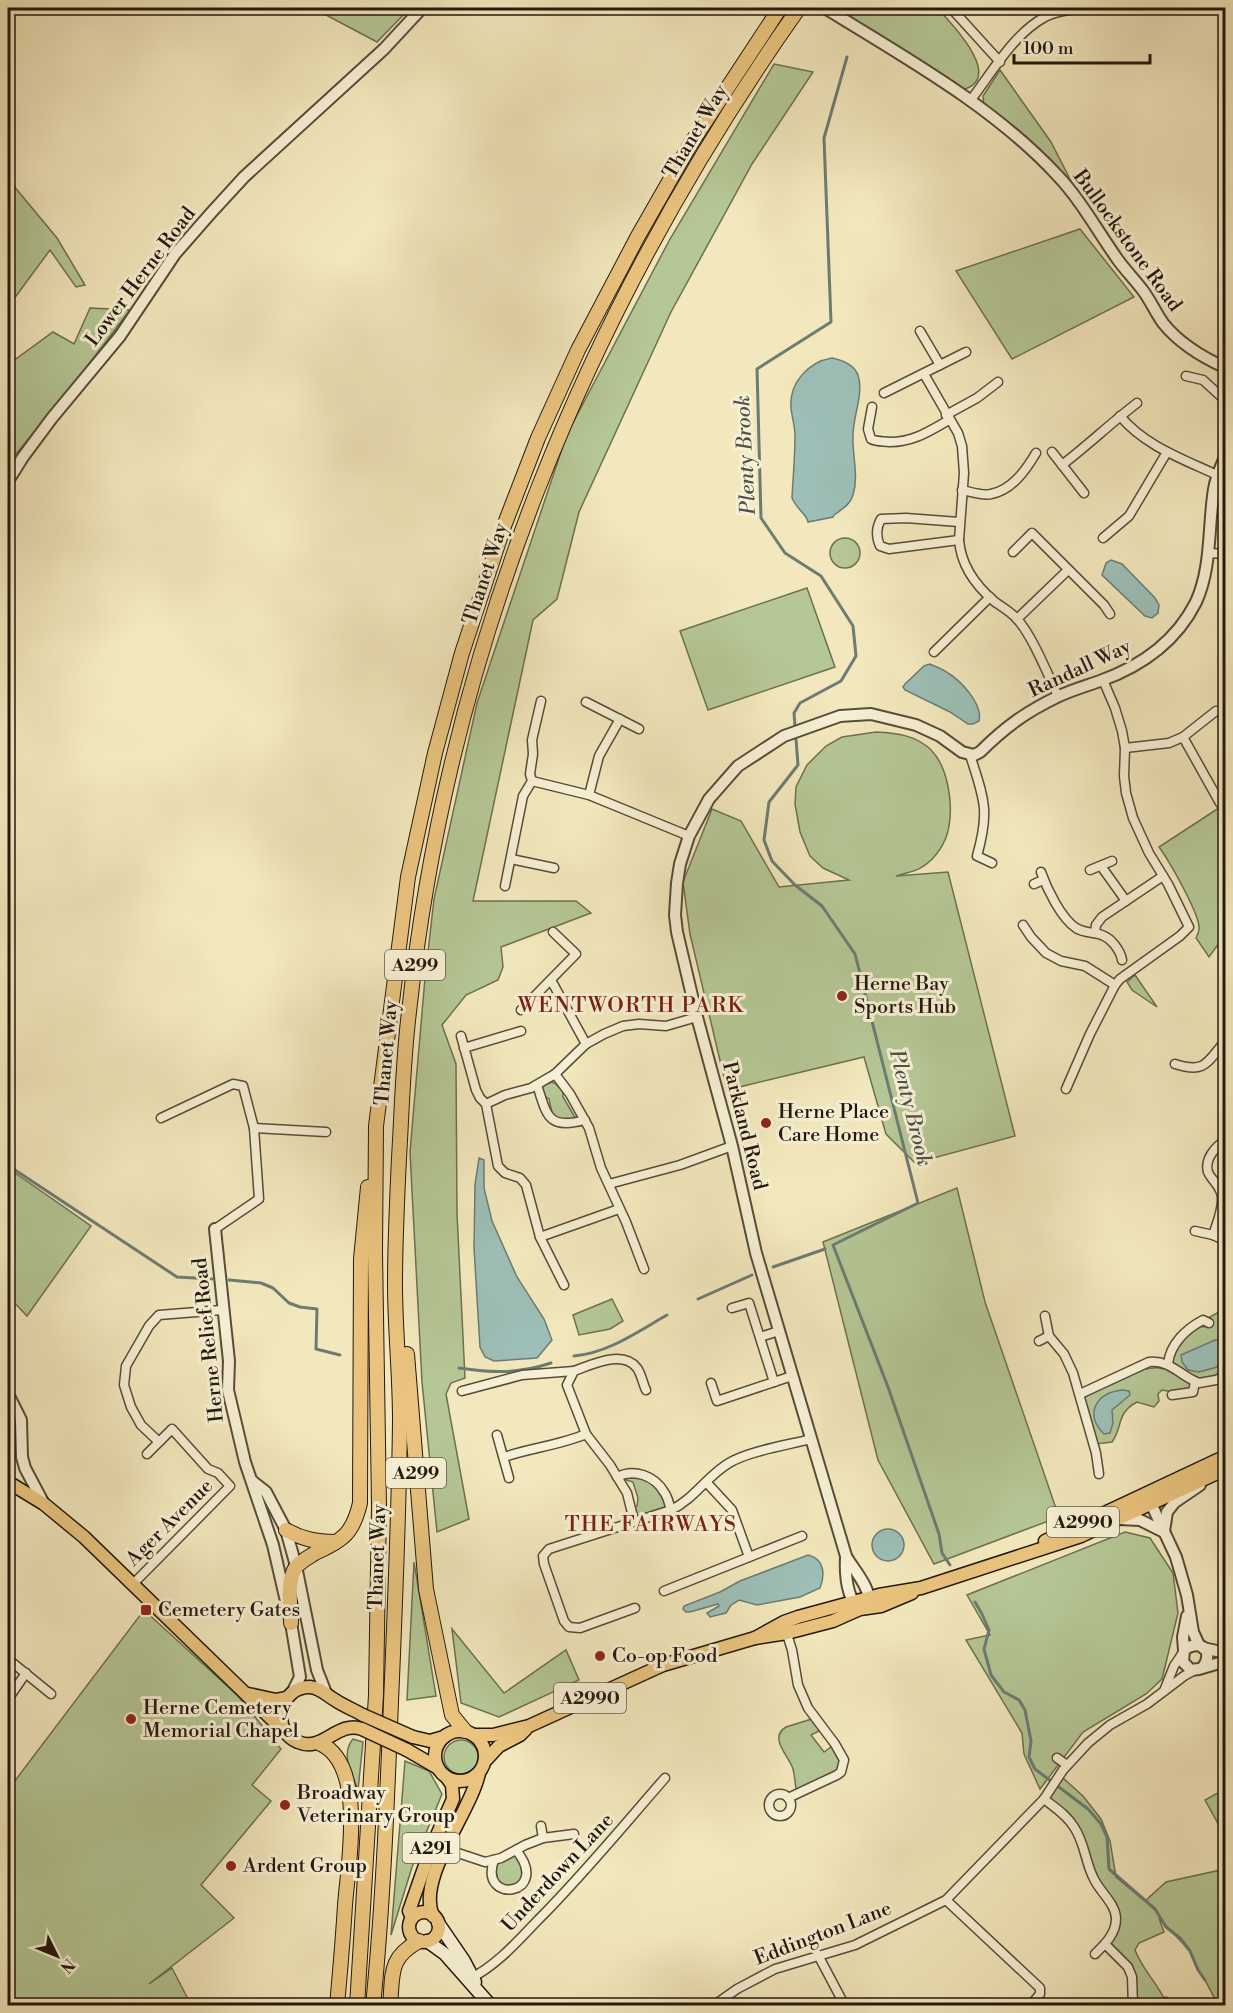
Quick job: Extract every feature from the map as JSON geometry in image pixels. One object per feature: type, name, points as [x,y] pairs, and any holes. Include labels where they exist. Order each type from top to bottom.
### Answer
[{"type":"highway","name":"Thanet Way","points":[[357,2006],[376,1695],[379,1505],[375,1252],[376,1126],[408,877],[448,700],[504,526],[543,429],[578,350],[690,145],[780,8]]},
{"type":"highway","name":"Thanet Way","points":[[373,2006],[387,1791],[399,1504],[400,1401],[395,1285],[397,1208],[409,1011],[441,805],[471,684],[517,540],[594,356],[652,242],[769,51],[799,8]]},
{"type":"highway","name":"A299","points":[[296,1566],[339,1542],[352,1527],[360,1503],[361,1259],[376,1126]]},
{"type":"highway","name":"A299","points":[[397,1208],[426,1589],[452,1715],[469,1733]]},
{"type":"highway","points":[[286,1530],[299,1538],[313,1542],[339,1542]]},
{"type":"highway","points":[[291,1623],[291,1585],[296,1566]]},
{"type":"highway","points":[[319,1743],[331,1749],[339,1761],[345,1775],[351,1804],[350,1843],[336,2006]]},
{"type":"highway","points":[[390,2006],[394,1964],[404,1950],[423,1941]]},
{"type":"highway","points":[[328,1970],[333,1981],[336,2006]]},
{"type":"main road","name":"A2990","points":[[469,1733],[493,1735],[529,1726],[657,1667],[862,1604],[881,1606],[921,1588],[1081,1536],[1119,1520],[1149,1499],[1226,1456]]},
{"type":"main road","name":"A2990","points":[[1021,1555],[1064,1531],[1223,1471]]},
{"type":"main road","points":[[8,1482],[44,1504],[84,1537],[294,1741],[306,1745],[319,1743],[347,1728],[362,1729],[407,1750],[438,1768],[448,1779],[465,1781],[479,1773],[486,1760],[483,1745],[469,1733],[450,1733],[440,1742],[435,1755],[438,1768]]},
{"type":"main road","points":[[247,1694],[276,1700],[288,1697],[302,1688],[311,1687],[363,1715],[413,1737],[430,1741],[444,1737]]},
{"type":"main road","points":[[285,1732],[280,1716],[282,1706],[288,1697]]},
{"type":"main road","name":"A2990","points":[[486,1760],[499,1746],[520,1735],[529,1726]]},
{"type":"main road","name":"A291","points":[[436,1919],[429,1906],[433,1881],[477,1785],[479,1773]]},
{"type":"main road","name":"A291","points":[[423,1941],[410,1932],[412,1918],[409,1911],[453,1799],[452,1785],[448,1779]]},
{"type":"main road","points":[[412,1918],[424,1912],[436,1919],[470,1979],[489,2005]]},
{"type":"main road","points":[[423,1941],[436,1934],[436,1919]]},
{"type":"main road","points":[[423,1941],[445,1954],[470,1979]]},
{"type":"street","name":"Lower Herne Road","points":[[8,481],[52,418],[120,336],[175,254],[244,177],[384,49],[422,8]]},
{"type":"street","name":"Bullockstone Road","points":[[825,8],[970,102],[1011,132],[1058,176],[1078,200],[1120,264],[1143,290],[1163,323],[1191,347],[1226,368]]},
{"type":"street","points":[[951,8],[1000,62]]},
{"type":"street","points":[[970,102],[1028,28],[1052,11],[1082,8]]},
{"type":"street","points":[[920,331],[940,365]]},
{"type":"street","points":[[884,393],[966,352]]},
{"type":"street","points":[[924,374],[958,434],[962,446],[964,473],[959,522],[962,557],[974,581],[1017,619],[1058,696]]},
{"type":"street","points":[[1186,376],[1203,380],[1226,401]]},
{"type":"street","points":[[872,407],[868,429],[871,439],[903,442],[912,440],[998,382]]},
{"type":"street","points":[[1062,465],[1137,403]]},
{"type":"street","points":[[1120,416],[1139,435],[1167,452],[1217,475]]},
{"type":"street","points":[[1052,452],[1083,493]]},
{"type":"street","points":[[1103,538],[1129,516],[1167,452]]},
{"type":"street","points":[[962,490],[990,495],[999,491],[1025,472],[1036,453]]},
{"type":"street","name":"Randall Way","points":[[966,754],[980,752],[1013,721],[1058,696],[1103,680],[1144,660],[1173,637],[1185,622],[1197,598],[1208,553],[1217,475],[1226,455]]},
{"type":"street","points":[[959,522],[906,518],[881,519],[876,538],[880,546],[889,549],[959,540]]},
{"type":"street","points":[[1013,552],[1032,533],[1104,605],[1110,614]]},
{"type":"street","points":[[1208,553],[1226,554]]},
{"type":"street","points":[[1017,619],[1068,570]]},
{"type":"street","points":[[934,652],[990,597]]},
{"type":"street","points":[[1066,1089],[1115,985],[1189,927],[1133,818],[1124,776],[1125,748],[1115,708],[1103,680]]},
{"type":"street","points":[[505,886],[523,796],[532,782],[530,774],[532,740],[541,701]]},
{"type":"street","points":[[586,702],[639,729]]},
{"type":"street","points":[[1125,748],[1155,746],[1183,737],[1216,711]]},
{"type":"street","name":"Parkland Road","points":[[862,1604],[756,1253],[732,1146],[677,932],[676,883],[689,836],[709,799],[728,776],[746,760],[784,736],[840,716],[871,714],[922,727],[966,754]]},
{"type":"street","points":[[589,795],[599,756],[620,719]]},
{"type":"street","points":[[1183,737],[1220,803]]},
{"type":"street","points":[[966,754],[984,797],[984,832],[977,856],[992,863]]},
{"type":"street","points":[[532,782],[589,795],[689,836]]},
{"type":"street","points":[[511,859],[554,868]]},
{"type":"street","points":[[1090,870],[1112,861]]},
{"type":"street","points":[[1101,866],[1126,901]]},
{"type":"street","points":[[1034,884],[1042,876],[1064,916],[1076,928],[1107,936],[1121,953],[1122,960]]},
{"type":"street","points":[[1095,933],[1096,925],[1102,917],[1163,876]]},
{"type":"street","points":[[1023,925],[1030,937],[1046,953],[1061,960],[1085,966],[1115,985]]},
{"type":"street","points":[[521,1011],[576,954],[553,932]]},
{"type":"street","points":[[551,980],[586,1044]]},
{"type":"street","points":[[486,1104],[505,1095],[537,1085],[555,1074],[586,1044],[603,1034],[623,1026],[639,1024],[666,1026],[697,1017]]},
{"type":"street","points":[[464,1047],[521,1031]]},
{"type":"street","points":[[461,1036],[476,1090],[486,1104],[498,1166],[505,1173],[520,1178],[526,1185],[540,1238],[564,1285]]},
{"type":"street","points":[[1175,1064],[1191,1069],[1201,1066],[1226,1040]]},
{"type":"street","points":[[555,1074],[585,1120],[601,1168],[626,1222],[644,1269]]},
{"type":"street","points":[[161,1118],[234,1084],[243,1086],[254,1128],[259,1199],[215,1229]]},
{"type":"street","points":[[537,1085],[545,1109],[555,1121],[562,1124],[585,1120]]},
{"type":"street","points":[[254,1128],[326,1132]]},
{"type":"street","points":[[1213,1235],[1222,1205],[1222,1197],[1219,1186],[1209,1173],[1208,1162],[1212,1152],[1226,1140]]},
{"type":"street","points":[[609,1184],[680,1165],[732,1146]]},
{"type":"street","points":[[540,1238],[619,1209]]},
{"type":"street","name":"Herne Relief Road","points":[[215,1229],[229,1361],[228,1390],[251,1481],[273,1545],[291,1623],[300,1677],[298,1684],[288,1697]]},
{"type":"street","points":[[1195,1231],[1226,1241]]},
{"type":"street","points":[[732,1308],[748,1303],[774,1382]]},
{"type":"street","points":[[147,1454],[159,1442],[141,1425],[131,1407],[124,1385],[126,1366],[149,1326],[159,1315],[222,1310]]},
{"type":"street","points":[[1045,1316],[1049,1336],[1069,1363],[1080,1394],[1096,1453],[1099,1474]]},
{"type":"street","points":[[1168,1364],[1171,1351],[1190,1328],[1203,1320],[1209,1323]]},
{"type":"street","points":[[760,1337],[779,1331]]},
{"type":"street","points":[[1038,1341],[1049,1336]]},
{"type":"street","points":[[462,1391],[522,1375],[574,1371],[611,1359],[624,1360],[637,1367],[646,1390]]},
{"type":"street","points":[[1080,1394],[1149,1362],[1159,1361],[1168,1364],[1195,1382],[1226,1376]]},
{"type":"street","points":[[574,1371],[567,1384],[586,1434],[627,1493],[634,1521]]},
{"type":"street","points":[[711,1383],[717,1401],[792,1376]]},
{"type":"street","points":[[1172,1395],[1194,1392],[1195,1382]]},
{"type":"street","points":[[8,1394],[21,1420],[22,1456],[25,1468],[44,1504]]},
{"type":"street","name":"Ager Avenue","points":[[133,1584],[230,1486],[218,1473],[208,1469],[172,1429],[159,1442]]},
{"type":"street","points":[[504,1457],[524,1450],[568,1442],[586,1434]]},
{"type":"street","points":[[497,1435],[509,1478]]},
{"type":"street","points":[[635,1608],[580,1628],[569,1628],[564,1621],[543,1556],[549,1549],[671,1510],[685,1503],[722,1468],[737,1459],[811,1439]]},
{"type":"street","points":[[1164,1532],[1167,1512],[1175,1502],[1223,1471]]},
{"type":"street","points":[[617,1477],[633,1473],[652,1479],[664,1490],[671,1510]]},
{"type":"street","name":"Herne Relief Road","points":[[251,1481],[266,1492],[286,1530],[296,1566],[320,1681],[329,1696]]},
{"type":"street","points":[[707,1483],[732,1509],[748,1557]]},
{"type":"street","points":[[1149,1499],[1176,1557],[1189,1606],[1193,1632],[1207,1655],[1206,1664],[1199,1669],[1185,1666],[1183,1637],[1189,1606]]},
{"type":"street","points":[[1119,1520],[1140,1520],[1164,1532]]},
{"type":"street","points":[[664,1591],[802,1536]]},
{"type":"street","name":"Parkland Road","points":[[846,1556],[847,1585],[862,1604]]},
{"type":"street","points":[[785,1628],[792,1650],[798,1685],[808,1708],[844,1760],[837,1775],[788,1798]]},
{"type":"street","points":[[1164,1691],[1174,1666],[1183,1652],[1191,1645],[1226,1653]]},
{"type":"street","points":[[8,1659],[51,1694]]},
{"type":"street","name":"Eddington Lane","points":[[713,2006],[737,1989],[775,1969],[855,1945],[946,1900],[1044,1799],[1067,1765],[1088,1743],[1110,1725],[1147,1704],[1199,1669],[1226,1661]]},
{"type":"street","points":[[8,1699],[26,1673]]},
{"type":"street","points":[[1057,1758],[1067,1765]]},
{"type":"street","name":"Underdown Lane","points":[[470,1979],[504,1956],[597,1858],[665,1778]]},
{"type":"street","points":[[1044,1799],[1067,1818],[1074,1827],[1082,1842],[1094,1880],[1115,1912],[1114,1929],[1105,1944],[1095,1954]]},
{"type":"street","points":[[541,1826],[543,1838]]},
{"type":"street","points":[[446,1849],[482,1862],[494,1860],[543,1838],[574,1834]]},
{"type":"street","points":[[494,1860],[492,1874],[494,1883],[505,1891],[513,1890],[521,1886],[528,1871],[525,1862],[516,1850]]},
{"type":"street","points":[[946,1900],[1040,1988],[1040,1994],[1030,2006]]},
{"type":"street","points":[[1105,1944],[1128,1966],[1132,1977],[1133,2006]]},
{"type":"street","points":[[818,1955],[845,2006]]},
{"type":"green space","points":[[313,8],[410,8],[377,42]]},
{"type":"green space","points":[[841,8],[937,8],[972,51],[979,75],[974,84],[961,90],[847,16]]},
{"type":"green space","points":[[774,64],[813,72],[752,164],[671,312],[579,512],[557,599],[533,620],[473,901],[576,901],[591,913],[501,947],[503,967],[498,980],[466,995],[442,1025],[456,1064],[457,1214],[465,1378],[451,1383],[446,1394],[469,1519],[437,1532],[422,1382],[410,1152],[434,899],[477,703],[567,434],[670,239]]},
{"type":"green space","points":[[1000,70],[1051,142],[1072,183],[1070,185],[984,107],[983,96]]},
{"type":"green space","points":[[8,179],[57,238],[85,285],[76,287],[50,250],[8,307]]},
{"type":"green space","points":[[1080,229],[1134,297],[1012,359],[956,271]]},
{"type":"green space","points":[[90,308],[130,310],[8,464],[8,357],[13,361],[53,332],[74,344]]},
{"type":"green space","points":[[845,538],[856,542],[860,553],[856,564],[845,568],[834,564],[830,553],[834,542]]},
{"type":"green space","points":[[807,588],[835,667],[708,710],[680,631]]},
{"type":"green space","name":"Herne Bay Sports Hub","points":[[876,732],[899,734],[920,741],[932,751],[942,767],[950,797],[948,832],[936,854],[927,864],[896,876],[948,872],[1015,1136],[915,1163],[886,1134],[864,1057],[727,1090],[690,934],[683,882],[712,809],[741,821],[779,887],[849,880],[823,868],[810,856],[800,832],[795,804],[796,787],[807,765],[826,746],[842,737]]},
{"type":"green space","points":[[1225,804],[1225,935],[1209,957],[1196,938],[1199,930],[1198,922],[1190,901],[1159,847]]},
{"type":"green space","points":[[1135,975],[1157,1007],[1132,990],[1127,982]]},
{"type":"green space","points":[[552,1082],[563,1092],[563,1097],[576,1119],[572,1121],[553,1117],[549,1099],[543,1095],[541,1087]]},
{"type":"green space","points":[[8,1168],[91,1226],[27,1316],[8,1296]]},
{"type":"green space","points":[[957,1188],[985,1302],[1059,1517],[934,1564],[878,1460],[823,1242]]},
{"type":"green space","points":[[612,1299],[623,1321],[610,1329],[579,1335],[573,1315]]},
{"type":"green space","points":[[1219,1312],[1225,1312],[1225,1369],[1222,1373],[1188,1391],[1162,1390],[1158,1394],[1159,1401],[1154,1407],[1137,1402],[1126,1411],[1112,1442],[1096,1444],[1083,1397],[1134,1372],[1145,1369],[1163,1369],[1169,1352],[1199,1325],[1208,1326],[1208,1318]]},
{"type":"green space","points":[[623,1474],[652,1479],[671,1510],[634,1521],[631,1508],[637,1506],[638,1498],[633,1482],[617,1477]]},
{"type":"green space","points":[[1125,1532],[1150,1538],[1173,1573],[1178,1613],[1162,1679],[1146,1694],[1083,1732],[1040,1789],[1024,1754],[1022,1733],[966,1640],[990,1635],[967,1595]]},
{"type":"green space","points":[[414,1562],[436,1696],[407,1700]]},
{"type":"green space","points":[[144,1610],[238,1696],[281,1749],[252,1785],[271,1801],[201,1885],[234,1918],[149,1984],[172,1968],[191,2005],[125,2006],[124,2003],[121,2006],[8,2005],[8,1790]]},
{"type":"green space","points":[[452,1629],[504,1693],[566,1650],[579,1680],[499,1717],[461,1703]]},
{"type":"green space","points":[[815,1718],[823,1729],[811,1735],[824,1752],[835,1744],[841,1753],[841,1772],[797,1793],[793,1769],[781,1747],[779,1736],[786,1727]]},
{"type":"green space","points":[[353,1739],[363,1742],[358,1790],[347,1758],[347,1751]]},
{"type":"green space","points":[[461,1740],[473,1745],[478,1757],[473,1769],[461,1774],[449,1769],[444,1757],[449,1745]]},
{"type":"green space","points":[[405,1761],[429,1771],[442,1794],[412,1867],[391,1935]]},
{"type":"green space","points":[[1059,1777],[1083,1796],[1101,1819],[1110,1841],[1116,1877],[1145,1901],[1166,1882],[1225,1869],[1225,2005],[1218,2005],[1190,1951],[1159,1918],[1164,1932],[1139,1943],[1135,1950],[1166,2002],[1165,2005],[1133,2005],[1132,1977],[1105,1944],[1116,1920],[1094,1880],[1074,1827],[1044,1799]]},
{"type":"green space","points":[[1225,1789],[1225,1836],[1205,1800]]},
{"type":"green space","points":[[516,1850],[525,1862],[521,1886],[499,1888],[494,1860]]},
{"type":"water","points":[[832,358],[851,366],[856,371],[860,382],[853,435],[855,488],[850,502],[833,517],[808,522],[792,498],[795,429],[791,399],[797,382],[808,369],[823,360]]},
{"type":"water","points":[[1111,560],[1122,564],[1155,598],[1159,605],[1158,613],[1152,618],[1145,616],[1102,575],[1106,563]]},
{"type":"water","points":[[930,664],[946,672],[965,687],[978,707],[979,721],[968,724],[950,712],[905,690],[903,687],[905,684],[924,666]]},
{"type":"water","points":[[479,1158],[484,1160],[484,1188],[492,1221],[517,1277],[544,1319],[552,1340],[537,1358],[494,1361],[485,1357],[480,1347],[474,1248],[475,1185]]},
{"type":"water","points":[[1215,1340],[1222,1341],[1224,1346],[1223,1358],[1217,1367],[1199,1372],[1188,1370],[1182,1362],[1181,1355]]},
{"type":"water","points":[[1122,1390],[1129,1391],[1130,1395],[1112,1410],[1113,1423],[1110,1433],[1104,1434],[1095,1419],[1096,1406],[1105,1395]]},
{"type":"water","points":[[888,1529],[899,1534],[904,1545],[899,1556],[888,1561],[877,1556],[872,1545],[877,1534]]},
{"type":"water","points":[[808,1555],[821,1564],[823,1578],[820,1588],[800,1597],[757,1605],[739,1600],[731,1605],[726,1613],[710,1617],[707,1613],[719,1606],[718,1604],[690,1612],[683,1609],[684,1606],[720,1592],[740,1581]]},
{"type":"waterway","name":"Plenty Brook","points":[[847,57],[824,138],[831,322],[757,369],[761,518],[785,553],[821,576],[853,626],[856,656],[841,681],[800,703],[794,713],[798,765],[769,802],[764,840],[772,861],[795,885],[822,906],[855,954],[918,1203],[833,1245],[888,1387],[939,1534],[942,1553],[950,1565]]},
{"type":"waterway","points":[[9,1166],[177,1277],[212,1279]]},
{"type":"waterway","points":[[773,1267],[825,1249]]},
{"type":"waterway","points":[[698,1299],[752,1275]]},
{"type":"waterway","points":[[229,1280],[261,1283],[273,1288],[289,1303],[317,1309],[316,1349],[340,1355]]},
{"type":"waterway","points":[[574,1356],[599,1351],[667,1315]]},
{"type":"waterway","points":[[459,1368],[505,1372],[551,1363]]},
{"type":"waterway","name":"Plenty Brook","points":[[975,1602],[989,1630],[984,1649],[991,1675],[1004,1692],[1019,1700],[1025,1710],[1031,1741],[1029,1757],[1035,1769],[1088,1809],[1101,1824],[1107,1837],[1109,1869],[1155,1909],[1166,1927],[1180,1938],[1190,1951],[1205,1980]]},
{"type":"place","name":"Herne Bay Sports Hub","points":[[842,996]]},
{"type":"place","name":"Herne Place Care Home","points":[[766,1123]]},
{"type":"place","name":"Cemetery Gates","points":[[146,1610]]},
{"type":"place","name":"Co-op Food","points":[[600,1656]]},
{"type":"place","name":"Herne Cemetery Memorial Chapel","points":[[131,1719]]},
{"type":"place","name":"Broadway Veterinary Group","points":[[285,1805]]},
{"type":"place","name":"Ardent Group","points":[[231,1866]]},
{"type":"district","name":"WENTWORTH PARK","points":[[631,1006]]},
{"type":"district","name":"THE FAIRWAYS","points":[[651,1525]]}]
